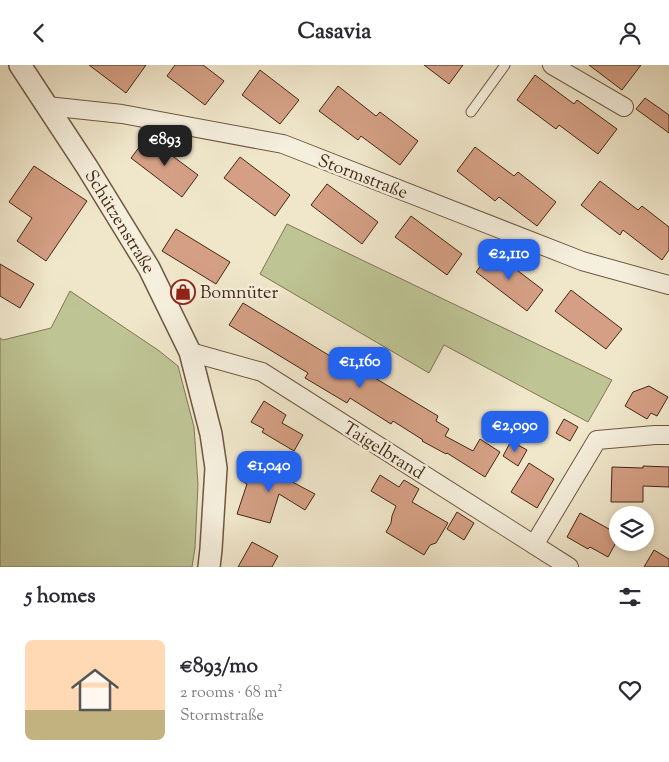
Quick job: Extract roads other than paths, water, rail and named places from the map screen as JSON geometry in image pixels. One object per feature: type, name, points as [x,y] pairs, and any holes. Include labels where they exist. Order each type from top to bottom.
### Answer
[{"type":"street","name":"Schützenstraße","points":[[20,65],[87,167],[149,268],[190,352],[211,434],[216,468],[209,567]]},
{"type":"street","points":[[552,65],[624,107]]},
{"type":"street","name":"Stormstraße","points":[[47,106],[122,114],[282,144],[582,261],[669,285]]},
{"type":"street","name":"Taigelbrand","points":[[190,352],[262,372],[570,567]]},
{"type":"street","points":[[534,545],[597,440],[669,435]]},
{"type":"lane","points":[[470,112],[505,65]]},
{"type":"place","name":"Bomnüter","points":[[183,292]]}]
